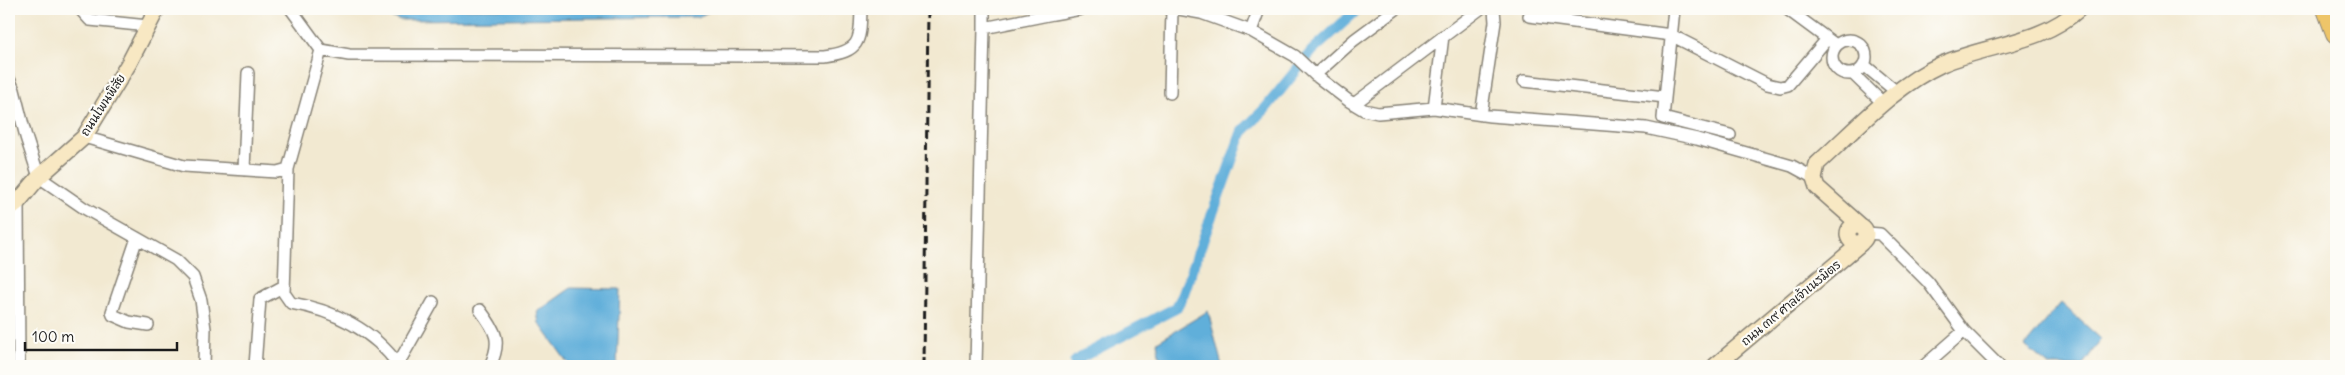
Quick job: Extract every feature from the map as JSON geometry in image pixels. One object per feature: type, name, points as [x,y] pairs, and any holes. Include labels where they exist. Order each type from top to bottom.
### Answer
[{"type":"highway","points":[[2326,9],[2336,33]]},
{"type":"main road","name":"ถนนโพนพิสัย","points":[[13,205],[84,136],[130,63],[157,9]]},
{"type":"main road","points":[[1857,235],[1841,210],[1818,187],[1814,178],[1817,164],[1884,104],[1915,80],[1943,64],[1992,47],[2032,37],[2065,22],[2079,9]]},
{"type":"main road","name":"ถนน ๓๙ ศาลเจ้าเนรมิตร","points":[[1714,366],[1844,258],[1857,235]]},
{"type":"street","points":[[80,9],[90,20],[148,26]]},
{"type":"street","points":[[291,9],[321,50],[359,55],[825,56],[839,54],[853,46],[860,38],[861,9]]},
{"type":"street","points":[[976,366],[984,9]]},
{"type":"street","points":[[984,28],[1053,11],[1081,9]]},
{"type":"street","points":[[1170,93],[1172,9]]},
{"type":"street","points":[[1179,9],[1201,13],[1250,31],[1300,59],[1312,73],[1364,110],[1378,113],[1434,108],[1481,115],[1646,128],[1697,139],[1783,164],[1814,178]]},
{"type":"street","points":[[1250,31],[1259,9]]},
{"type":"street","points":[[1312,73],[1396,9]]},
{"type":"street","points":[[1354,104],[1480,9]]},
{"type":"street","points":[[1481,115],[1495,22],[1494,9]]},
{"type":"street","points":[[1674,9],[1663,118],[1730,135]]},
{"type":"street","points":[[1787,9],[1832,42]]},
{"type":"street","points":[[1529,16],[1671,35],[1766,84],[1780,87],[1788,85],[1832,42],[1850,40],[1859,43],[1865,50],[1864,65],[1853,74]]},
{"type":"street","points":[[1434,108],[1443,36]]},
{"type":"street","points":[[1832,42],[1834,65],[1842,72],[1853,74],[1884,104]]},
{"type":"street","points":[[321,50],[288,169],[284,294],[291,303],[315,307],[336,315],[366,333],[391,355],[398,365],[433,302]]},
{"type":"street","points":[[1864,65],[1898,93]]},
{"type":"street","points":[[244,170],[248,73]]},
{"type":"street","points":[[9,79],[40,177],[84,208],[176,260],[193,277],[201,300],[205,329],[204,366]]},
{"type":"street","points":[[1524,81],[1665,96]]},
{"type":"street","points":[[84,136],[184,166],[277,172],[288,169]]},
{"type":"street","points":[[13,205],[19,366]]},
{"type":"street","points":[[1857,235],[1880,234],[1928,282],[1964,331],[1999,366]]},
{"type":"street","points":[[137,238],[112,312],[113,315],[122,320],[148,325]]},
{"type":"street","points":[[255,366],[260,298],[284,286]]},
{"type":"street","points":[[480,310],[493,329],[497,342],[496,353],[490,366]]},
{"type":"street","points":[[1924,366],[1964,331]]},
{"type":"water","points":[[375,9],[715,9],[698,17],[401,20],[390,17]]},
{"type":"water","points":[[571,288],[620,289],[617,366],[570,366],[539,323],[537,312]]},
{"type":"water","points":[[2061,303],[2101,339],[2082,366],[2050,366],[2025,346]]},
{"type":"water","points":[[1208,311],[1222,366],[1161,366],[1157,342]]},
{"type":"waterway","points":[[1076,366],[1075,362],[1083,356],[1176,308],[1183,295],[1242,132],[1265,109],[1312,51],[1358,9]]},
{"type":"railway","points":[[924,366],[928,9]]}]
